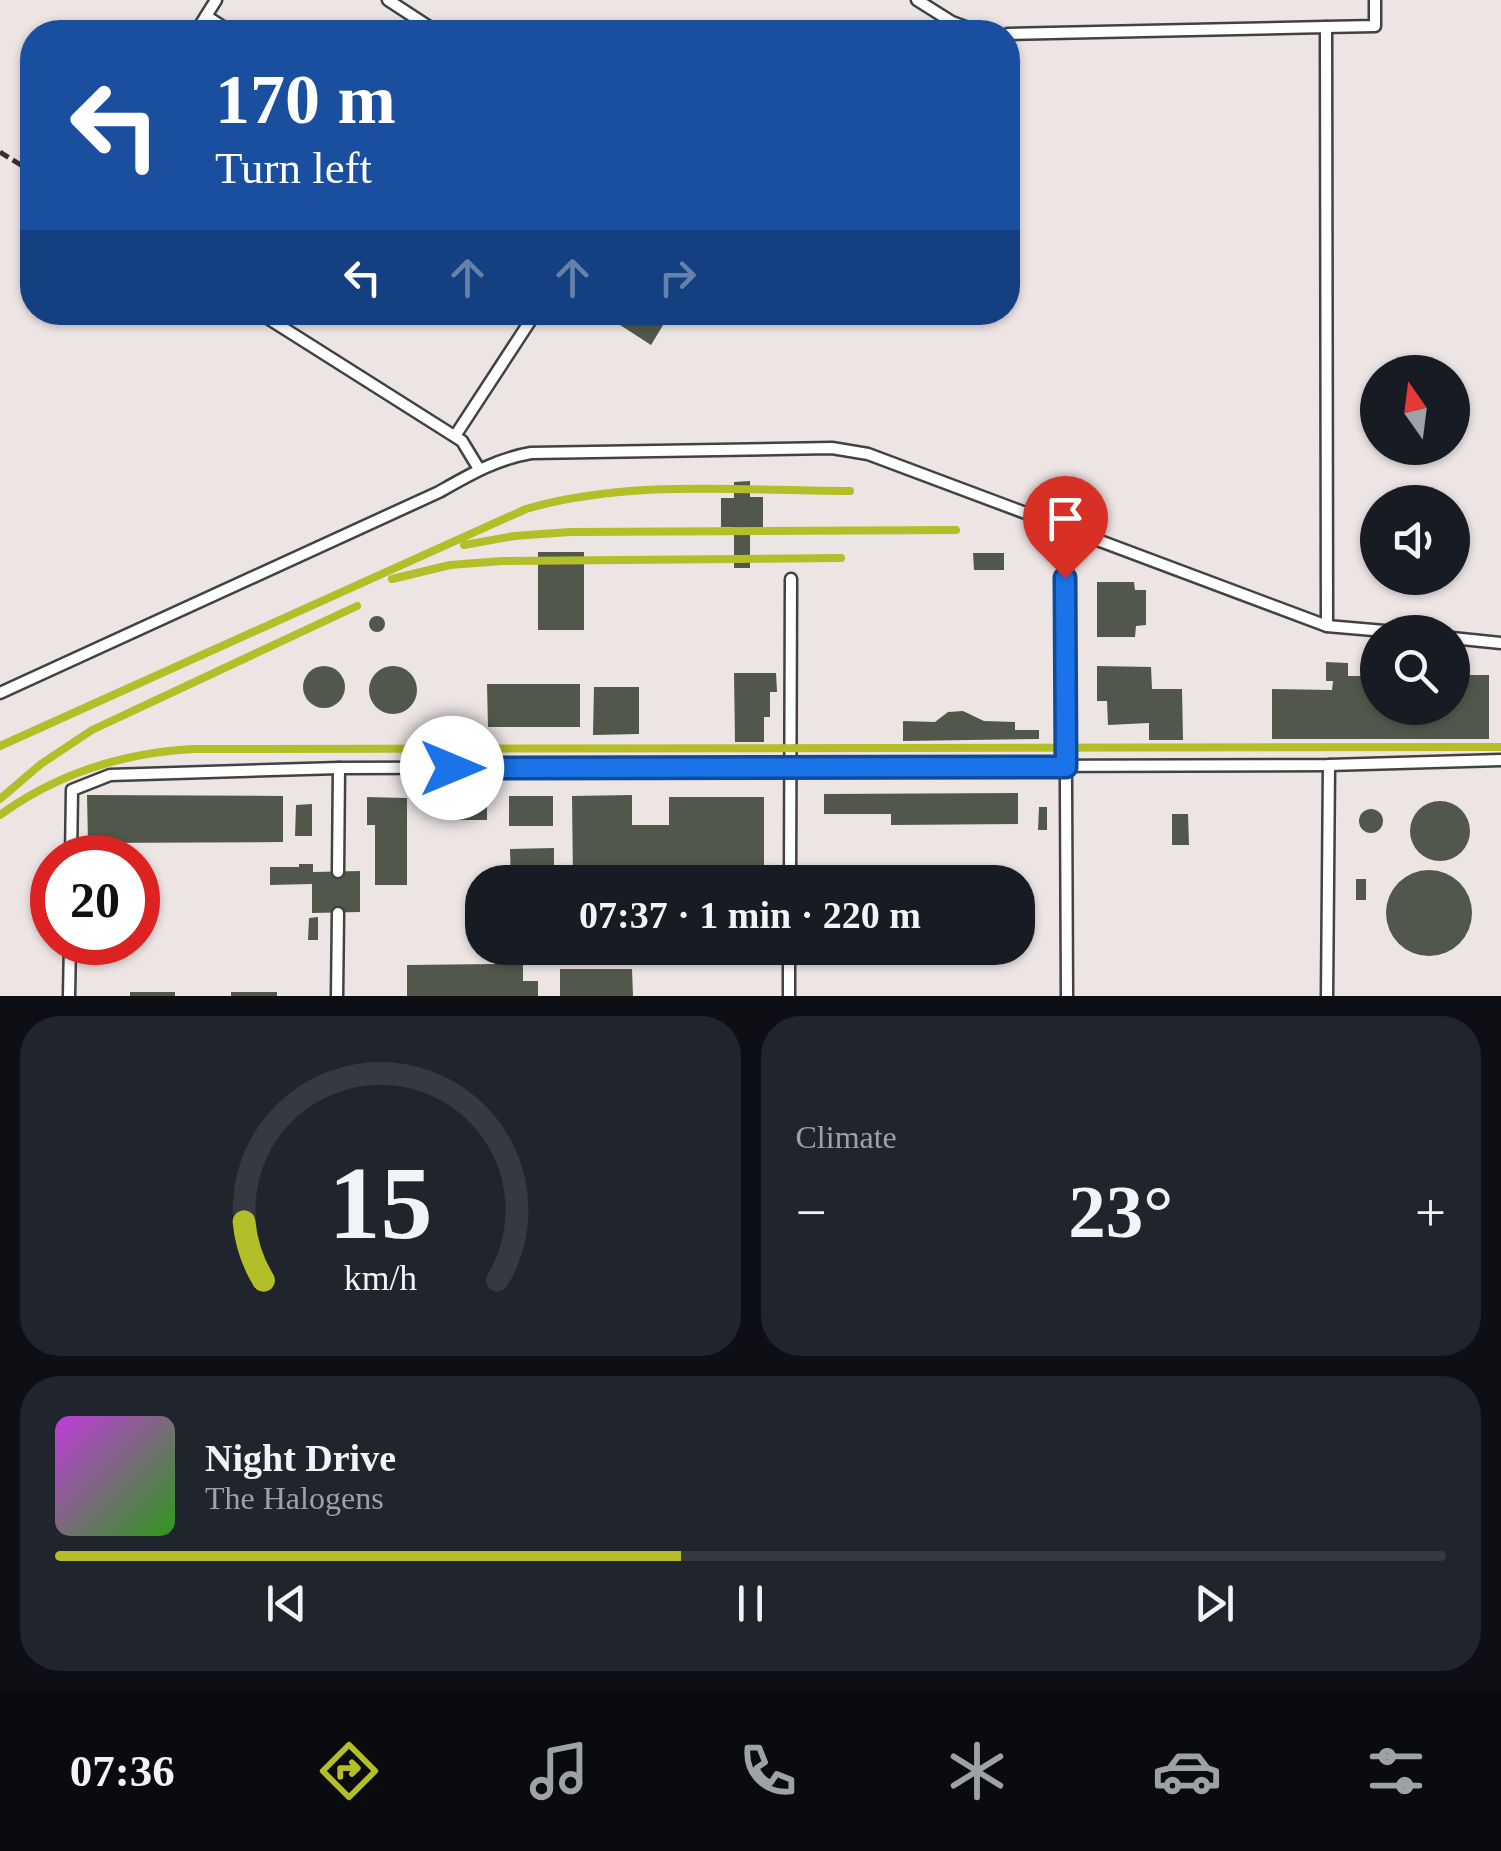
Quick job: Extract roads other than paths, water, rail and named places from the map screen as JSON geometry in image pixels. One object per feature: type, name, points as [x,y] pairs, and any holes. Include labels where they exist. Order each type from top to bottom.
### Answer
[{"type":"lane","points":[[204,20],[216,0]]},
{"type":"lane","points":[[388,0],[419,20]]},
{"type":"lane","points":[[917,0],[949,20]]},
{"type":"lane","points":[[1020,34],[1375,26],[1375,0]]},
{"type":"lane","points":[[206,16],[212,20]]},
{"type":"lane","points":[[1326,27],[1327,626]]},
{"type":"lane","points":[[279,325],[462,441],[480,469]]},
{"type":"lane","points":[[455,436],[528,325]]},
{"type":"lane","points":[[0,693],[421,500],[480,469],[530,453],[832,448],[868,454],[1327,626],[1360,629]]},
{"type":"lane","points":[[1065,578],[1067,996]]},
{"type":"lane","points":[[790,865],[791,579]]},
{"type":"lane","points":[[1470,640],[1501,643]]},
{"type":"lane","points":[[71,835],[72,790],[110,774],[340,768],[1066,767],[1501,760]]},
{"type":"lane","points":[[1327,996],[1329,765]]},
{"type":"lane","points":[[338,872],[340,768]]},
{"type":"lane","points":[[337,996],[338,912]]},
{"type":"lane","points":[[69,996],[70,965]]},
{"type":"lane","points":[[788,996],[789,965]]},
{"type":"railway","points":[[0,746],[526,509],[646,490],[850,491]]},
{"type":"railway","points":[[464,545],[570,532],[956,530]]},
{"type":"railway","points":[[392,579],[450,565],[502,561],[841,558]]},
{"type":"railway","points":[[0,799],[41,764],[92,730],[357,606]]},
{"type":"railway","points":[[0,815],[45,788],[92,768],[141,755],[193,749],[1501,747]]}]
